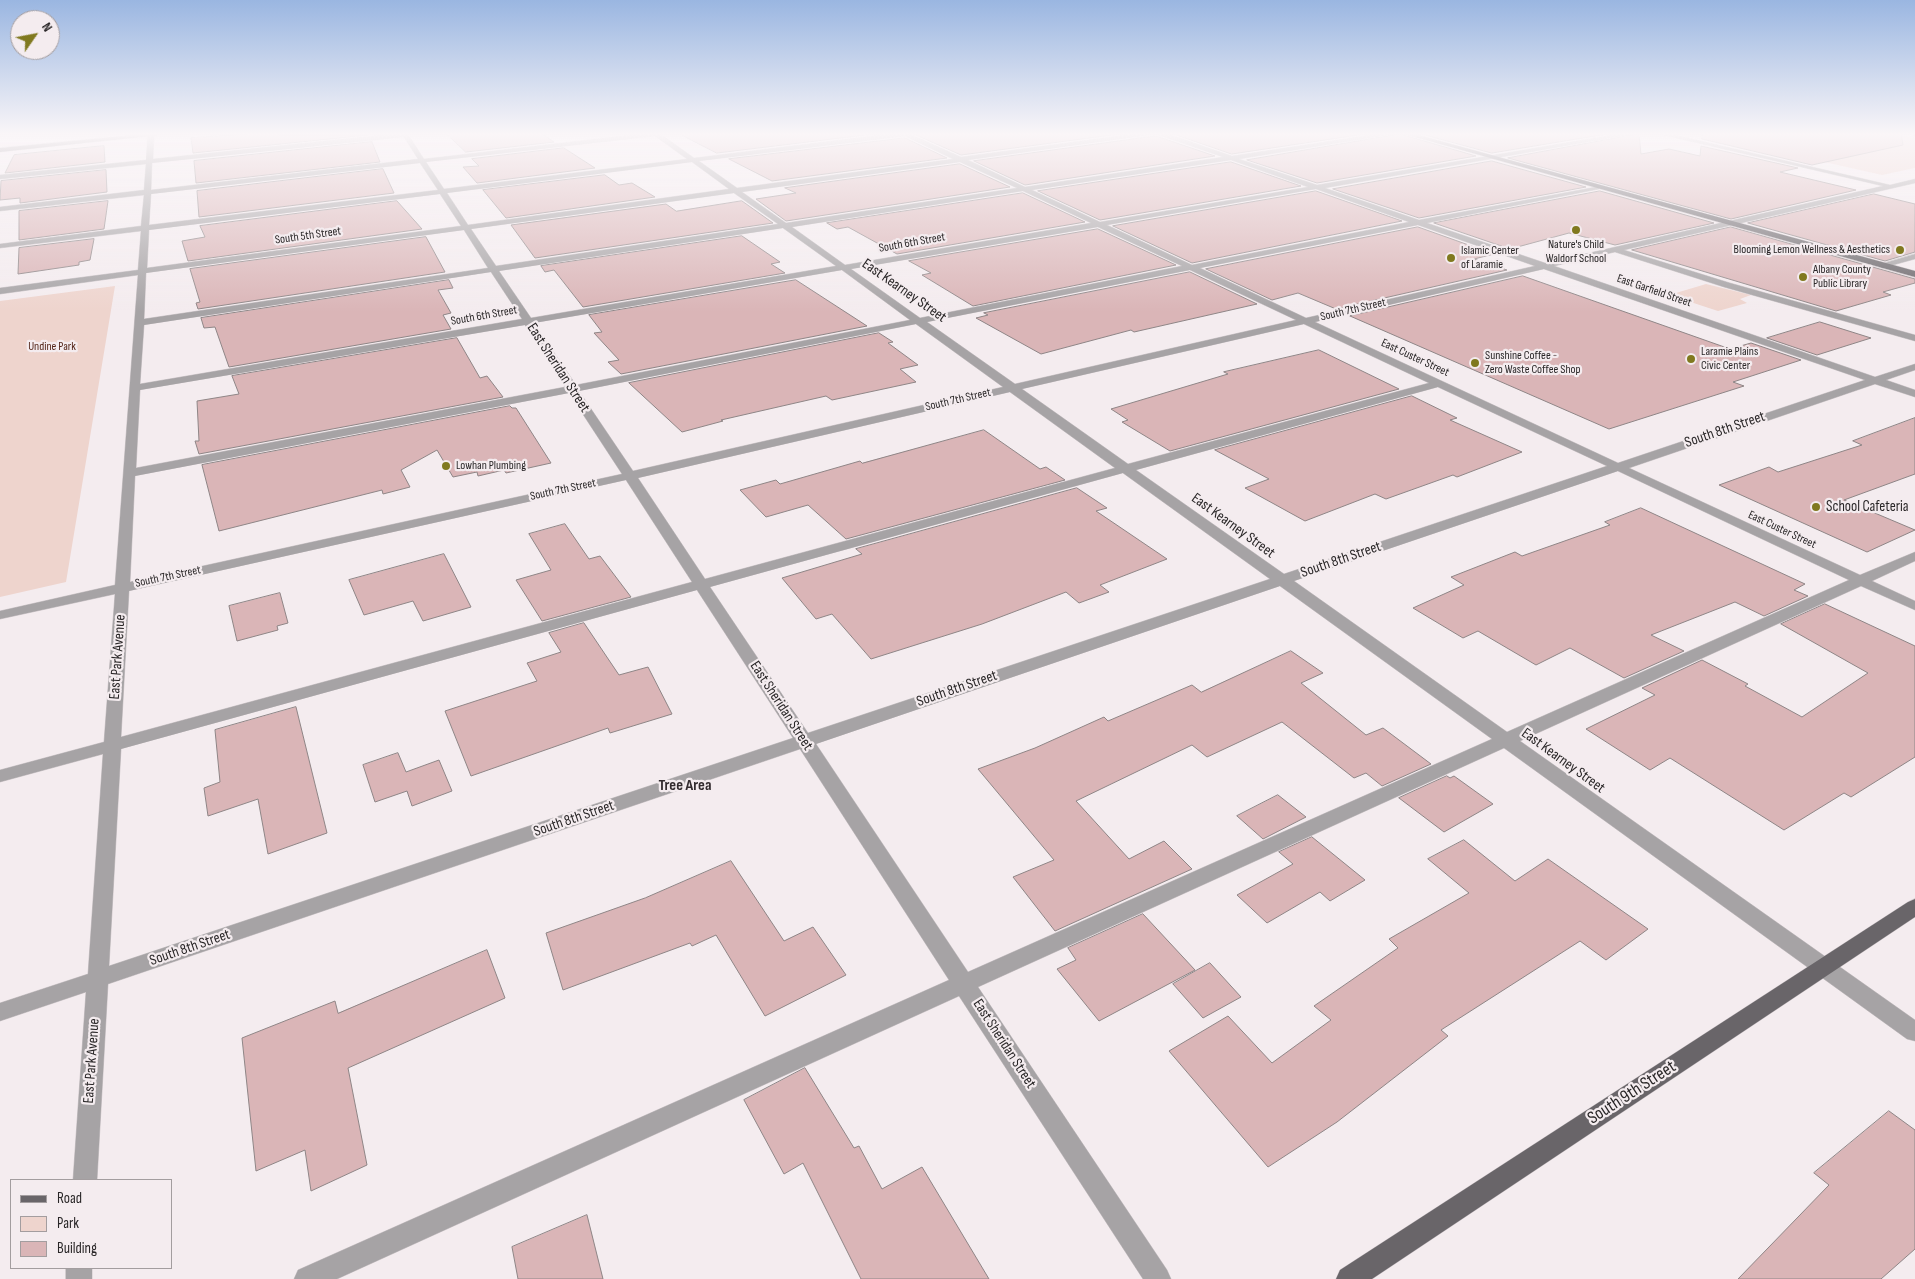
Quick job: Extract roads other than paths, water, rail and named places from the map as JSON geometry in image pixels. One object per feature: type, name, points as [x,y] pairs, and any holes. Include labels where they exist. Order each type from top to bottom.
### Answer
[{"type":"main road","points":[[1620,193],[1915,274]]},
{"type":"main road","name":"South 9th Street","points":[[1349,1279],[1915,907]]},
{"type":"street","points":[[0,209],[141,193]]},
{"type":"street","name":"East Park Avenue","points":[[85,1179],[147,193]]},
{"type":"street","points":[[0,246],[436,193]]},
{"type":"street","name":"East Sheridan Street","points":[[442,193],[1158,1279]]},
{"type":"street","name":"South 5th Street","points":[[0,291],[716,193]]},
{"type":"street","name":"East Kearney Street","points":[[740,193],[1915,1032]]},
{"type":"street","points":[[139,323],[494,271],[1001,193]]},
{"type":"street","name":"East Custer Street","points":[[1033,193],[1915,606]]},
{"type":"street","name":"South 6th Street","points":[[135,388],[1283,193]]},
{"type":"street","name":"East Garfield Street","points":[[1333,193],[1915,394]]},
{"type":"street","points":[[130,473],[572,389],[1570,193]]},
{"type":"street","name":"South 7th Street","points":[[0,615],[629,476],[1863,193]]},
{"type":"street","points":[[1614,250],[1727,285],[1915,338]]},
{"type":"street","points":[[1882,265],[1915,256]]},
{"type":"street","name":"South 8th Street","points":[[0,1012],[1915,367]]},
{"type":"street","points":[[0,776],[1439,383]]},
{"type":"street","points":[[307,1279],[1915,556]]},
{"type":"place","name":"Nature's Child Waldorf School","points":[[1576,230]]},
{"type":"place","name":"Blooming Lemon Wellness & Aesthetics","points":[[1900,250]]},
{"type":"place","name":"Islamic Center of Laramie","points":[[1451,258]]},
{"type":"place","name":"Albany County Public Library","points":[[1803,277]]},
{"type":"place","name":"Laramie Plains Civic Center","points":[[1691,359]]},
{"type":"place","name":"Sunshine Coffee - Zero Waste Coffee Shop","points":[[1475,363]]},
{"type":"place","name":"Lowhan Plumbing","points":[[446,466]]},
{"type":"place","name":"School Cafeteria","points":[[1816,507]]},
{"type":"district","name":"Tree Area","points":[[685,786]]},
{"type":"park label","name":"Undine Park","points":[[52,347]]}]
